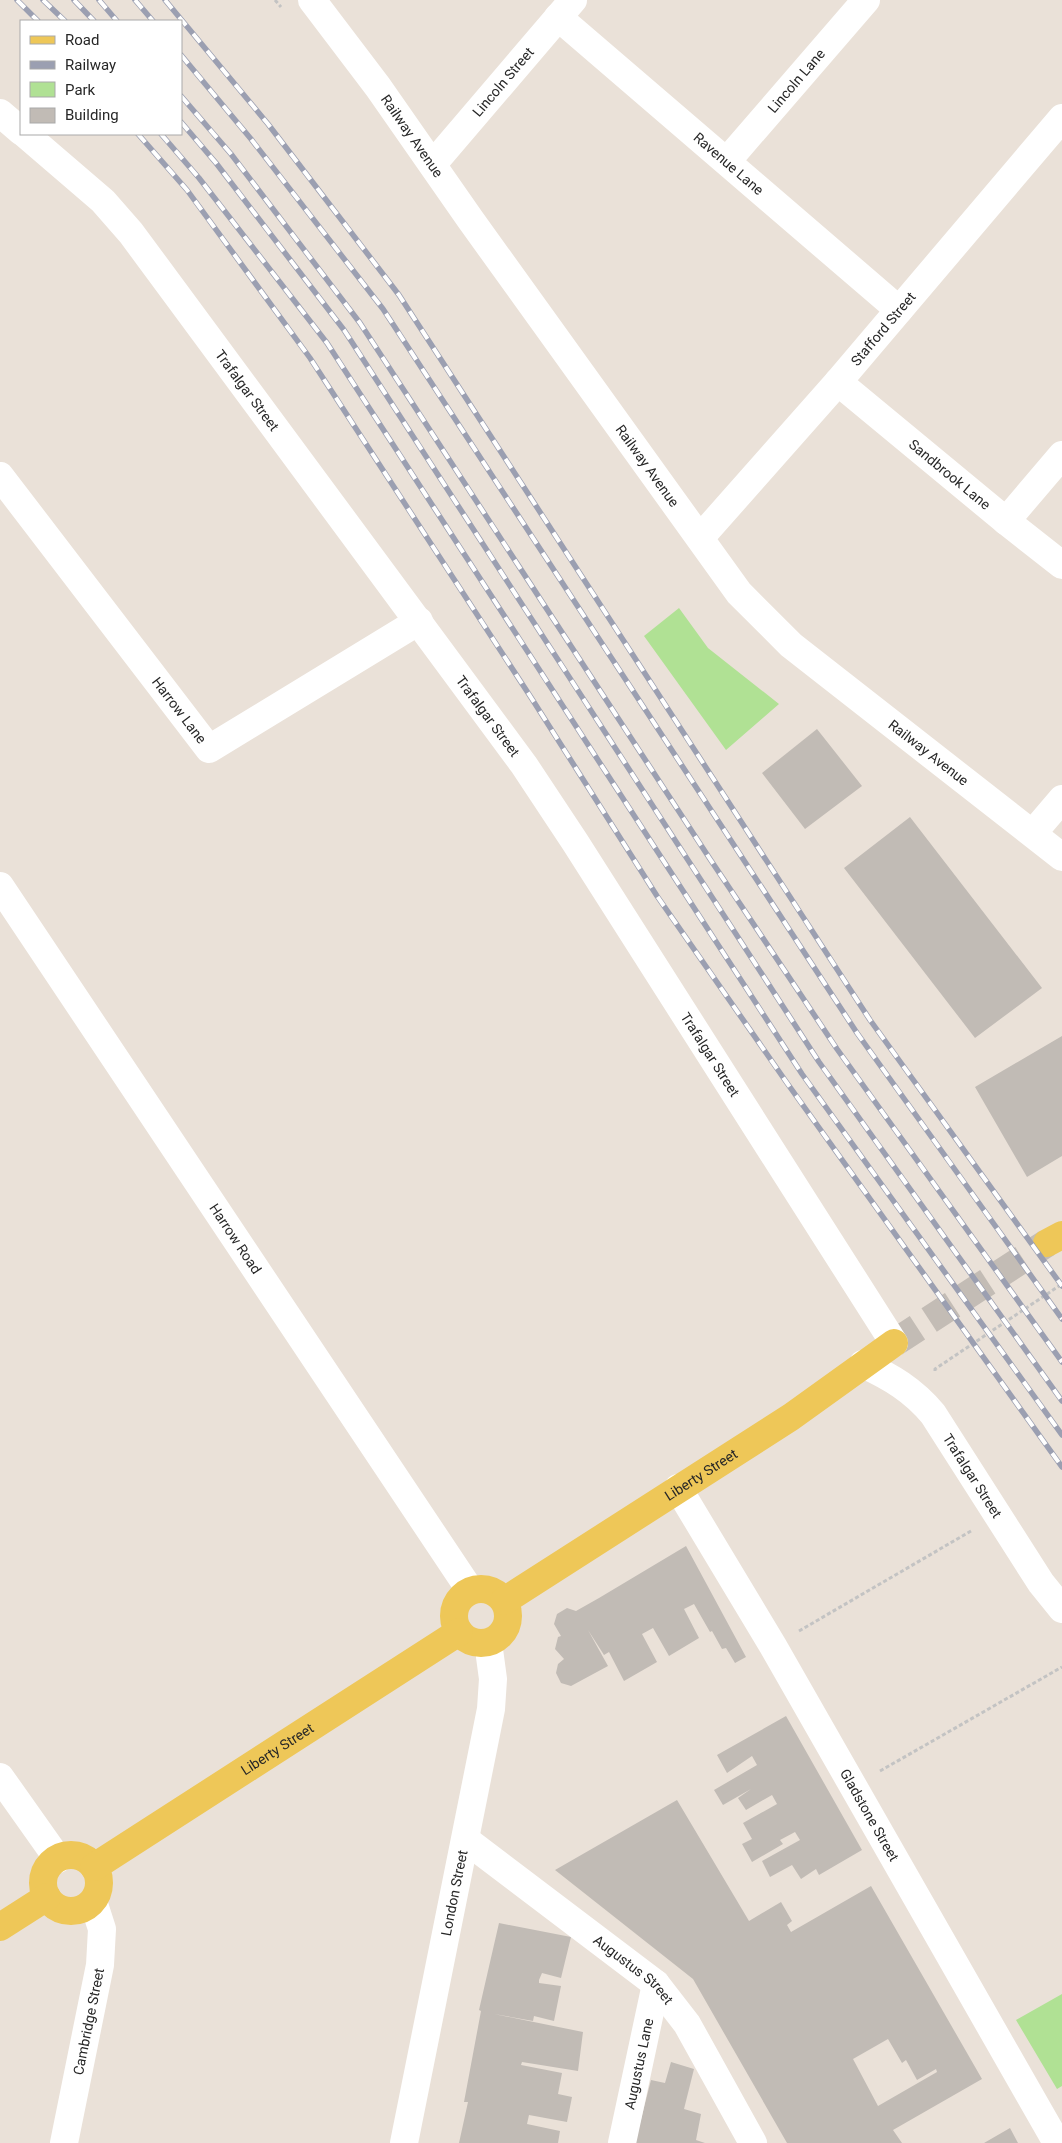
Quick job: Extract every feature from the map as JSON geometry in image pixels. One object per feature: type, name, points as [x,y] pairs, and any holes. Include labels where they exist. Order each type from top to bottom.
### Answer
[{"type":"main road","name":"Liberty Street","points":[[504,1601],[791,1416],[894,1343]]},
{"type":"main road","points":[[480,1588],[489,1590],[498,1594],[504,1601],[508,1611],[506,1626],[498,1638],[488,1642],[477,1643],[467,1639],[455,1626],[454,1612],[459,1599],[470,1590],[480,1588]]},
{"type":"main road","name":"Liberty Street","points":[[94,1868],[459,1632]]},
{"type":"main road","points":[[65,1856],[82,1857],[98,1874],[99,1888],[93,1901],[80,1909],[73,1911],[58,1907],[47,1897],[44,1890],[44,1876],[52,1863],[58,1858],[65,1856]]},
{"type":"main road","points":[[0,1927],[47,1897]]},
{"type":"street","name":"Railway Avenue","points":[[312,0],[378,86],[470,220],[739,592],[791,645],[1034,833],[1062,857]]},
{"type":"street","name":"Lincoln Lane","points":[[727,161],[866,0]]},
{"type":"street","name":"Lincoln Street","points":[[433,164],[566,8]]},
{"type":"street","name":"Ravenue Lane","points":[[566,8],[727,161],[899,310]]},
{"type":"street","points":[[0,113],[20,130]]},
{"type":"street","name":"Stafford Street","points":[[700,538],[838,382],[1062,118]]},
{"type":"street","name":"Trafalgar Street","points":[[26,135],[103,201],[131,233],[524,765],[894,1343]]},
{"type":"street","name":"Sandbrook Lane","points":[[838,382],[1006,522],[1062,565]]},
{"type":"street","points":[[1006,522],[1062,455]]},
{"type":"street","name":"Harrow Lane","points":[[0,476],[209,749],[419,621]]},
{"type":"street","points":[[1034,833],[1062,799]]},
{"type":"street","name":"Harrow Road","points":[[0,886],[470,1590]]},
{"type":"street","name":"Trafalgar Street","points":[[863,1364],[900,1383],[933,1414],[997,1516],[1041,1582],[1062,1609]]},
{"type":"street","name":"Gladstone Street","points":[[678,1488],[773,1646],[1057,2143]]},
{"type":"street","name":"London Street","points":[[404,2143],[491,1708],[492,1679],[488,1642]]},
{"type":"street","points":[[0,1776],[58,1858]]},
{"type":"street","name":"Augustus Street","points":[[466,1840],[656,1984],[687,2024],[753,2143]]},
{"type":"street","name":"Cambridge Street","points":[[64,2143],[100,1965],[102,1929],[93,1901]]},
{"type":"street","name":"Augustus Lane","points":[[622,2143],[656,1984]]},
{"type":"path","points":[[933,1414],[935,1369],[1062,1284]]},
{"type":"path","points":[[773,1646],[997,1516]]},
{"type":"path","points":[[853,1786],[1062,1667]]},
{"type":"green space","points":[[679,608],[708,648],[779,704],[726,750],[644,636]]},
{"type":"green space","points":[[1062,1994],[1062,2086],[1057,2089],[1016,2020]]},
{"type":"building","points":[[817,729],[862,786],[805,829],[762,773]]},
{"type":"building","points":[[910,817],[1042,988],[975,1038],[844,868]]},
{"type":"building","points":[[1062,1036],[1062,1156],[1027,1177],[975,1087]]},
{"type":"building","points":[[686,1546],[746,1657],[735,1663],[726,1648],[722,1649],[712,1631],[710,1632],[694,1604],[684,1609],[699,1638],[669,1656],[653,1628],[642,1634],[657,1662],[624,1681],[609,1652],[604,1655],[588,1630],[608,1666],[571,1686],[561,1683],[556,1673],[558,1664],[564,1659],[555,1649],[558,1637],[561,1636],[554,1624],[557,1614],[567,1608],[576,1611]]},
{"type":"building","points":[[786,1716],[862,1850],[819,1875],[816,1869],[801,1879],[792,1865],[770,1877],[762,1861],[800,1840],[795,1832],[780,1840],[783,1844],[752,1862],[742,1844],[752,1839],[743,1823],[777,1804],[772,1795],[746,1810],[738,1798],[751,1789],[723,1805],[714,1790],[757,1765],[752,1756],[727,1773],[717,1755]]},
{"type":"building","points":[[677,1800],[749,1921],[781,1902],[792,1921],[787,1925],[791,1932],[871,1886],[982,2079],[893,2130],[902,2143],[787,2143],[693,1979],[555,1870]],"holes":[[[888,2039],[902,2063],[906,2060],[917,2080],[936,2069],[937,2072],[878,2106],[853,2059]]]},
{"type":"building","points":[[499,1923],[571,1937],[561,1978],[542,1973],[539,1980],[539,1983],[561,1986],[554,2021],[534,2016],[533,2021],[494,2014],[583,2032],[578,2071],[522,2062],[521,2065],[562,2073],[558,2094],[572,2097],[567,2122],[529,2115],[527,2124],[560,2131],[558,2143],[459,2143],[468,2102],[464,2102],[481,2011],[479,2010]]},
{"type":"building","points":[[671,2062],[694,2069],[684,2109],[701,2114],[696,2140],[705,2143],[635,2143],[651,2080],[665,2083]]},
{"type":"building","points":[[1010,2128],[1018,2143],[984,2143]]},
{"type":"tunnel","points":[[894,1343],[1047,1243]]},
{"type":"railway","points":[[17,0],[37,20]]},
{"type":"railway","points":[[43,0],[64,20]]},
{"type":"railway","points":[[74,0],[93,20]]},
{"type":"railway","points":[[99,0],[116,20]]},
{"type":"railway","points":[[135,0],[152,20]]},
{"type":"railway","points":[[165,0],[182,20]]},
{"type":"railway","points":[[182,20],[268,124],[399,295],[870,1020],[1062,1286]]},
{"type":"railway","points":[[182,56],[251,139],[383,309],[857,1033],[1062,1319]]},
{"type":"railway","points":[[182,97],[231,154],[360,323],[710,859],[837,1049],[1062,1362]]},
{"type":"railway","points":[[182,123],[216,163],[344,330],[819,1062],[1062,1401]]},
{"type":"railway","points":[[139,135],[187,190],[310,358],[532,699],[657,896],[787,1083],[1062,1467]]},
{"type":"railway","points":[[162,135],[199,178],[327,343],[802,1074],[1062,1435]]}]
